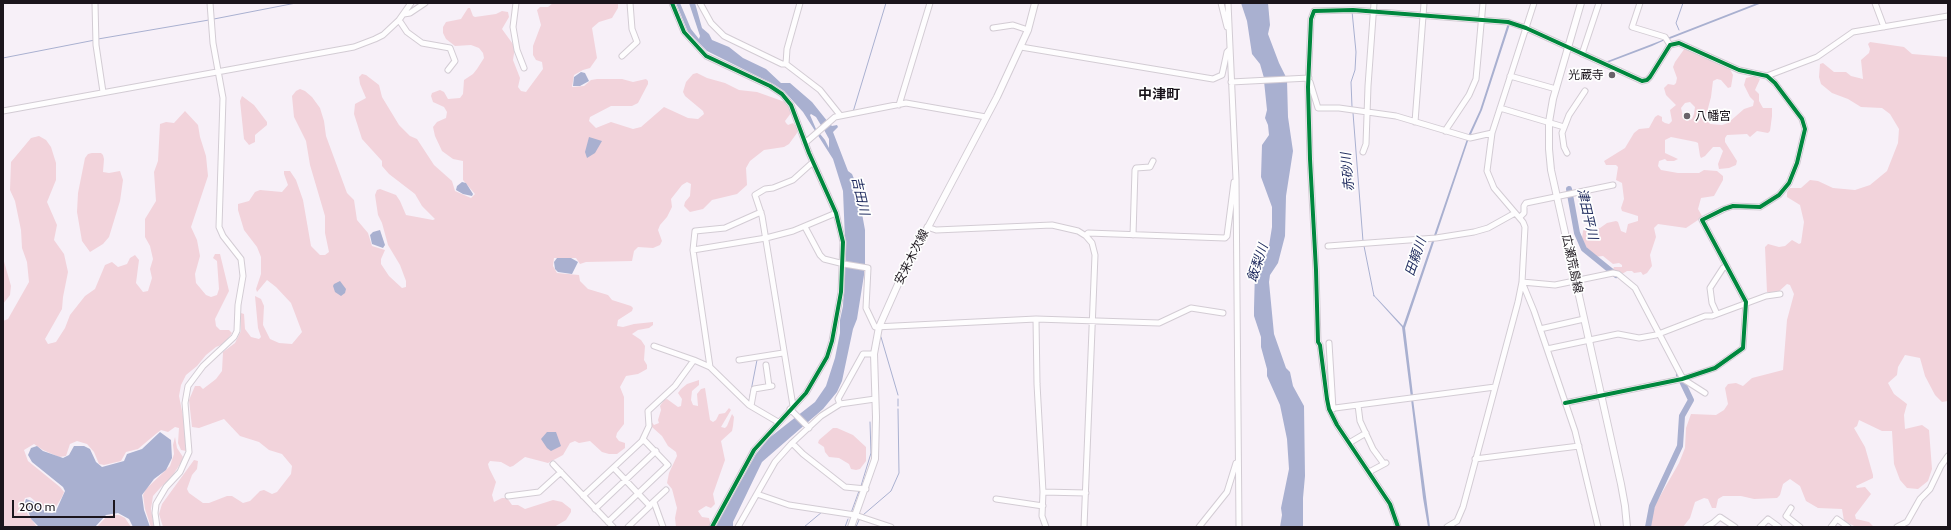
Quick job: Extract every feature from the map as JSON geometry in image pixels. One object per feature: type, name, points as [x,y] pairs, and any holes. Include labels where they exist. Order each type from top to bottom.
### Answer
[{"type":"main road","name":"安来木次線","points":[[851,527],[866,489],[877,445],[874,354],[879,327],[884,312],[1021,47],[1028,30],[1035,3]]},
{"type":"main road","name":"広瀬荒島線","points":[[1581,3],[1556,89],[1549,122],[1550,156],[1557,196],[1626,506],[1627,527]]},
{"type":"street","points":[[95,3],[96,45],[104,92]]},
{"type":"street","points":[[157,527],[155,513],[156,504],[166,487],[180,472],[188,452],[185,404],[188,386],[203,366],[232,340],[237,331],[238,305],[243,266],[239,254],[223,236],[219,227],[223,109],[211,25],[210,3]]},
{"type":"street","points":[[3,111],[354,47],[375,39],[399,20],[411,3]]},
{"type":"street","points":[[404,14],[410,14],[425,3]]},
{"type":"street","points":[[516,3],[513,27],[517,50],[524,68]]},
{"type":"street","points":[[622,56],[637,42],[632,29],[630,3]]},
{"type":"street","points":[[672,3],[684,32],[706,56],[770,86],[785,97],[793,107],[805,143],[836,214],[843,242],[844,264],[837,314],[827,357],[810,388],[754,450],[712,527]]},
{"type":"street","points":[[700,3],[711,23],[724,36],[782,64],[786,64],[813,84],[830,102],[837,116]]},
{"type":"street","points":[[786,64],[787,49],[800,3]]},
{"type":"street","points":[[899,105],[930,3]]},
{"type":"street","points":[[1221,3],[1229,29]]},
{"type":"street","points":[[1228,3],[1236,173],[1239,527]]},
{"type":"street","points":[[1364,152],[1366,144],[1374,3]]},
{"type":"street","points":[[1415,122],[1424,3]]},
{"type":"street","points":[[1445,131],[1469,95],[1476,79],[1483,3]]},
{"type":"street","points":[[1447,527],[1456,521],[1460,516],[1522,282],[1525,227],[1518,215],[1494,188],[1488,174],[1492,133],[1534,3]]},
{"type":"street","points":[[1582,54],[1599,3]]},
{"type":"street","points":[[1565,403],[1681,380],[1715,368],[1743,348],[1746,302],[1702,220],[1733,206],[1760,207],[1779,195],[1789,182],[1797,163],[1805,129],[1802,118],[1775,83],[1767,76],[1739,70],[1679,43],[1667,41],[1632,27],[1640,3]]},
{"type":"street","points":[[1875,3],[1884,27]]},
{"type":"street","points":[[1398,527],[1389,503],[1337,425],[1331,410],[1320,345],[1318,342],[1308,78],[1313,12],[1320,10],[1374,11],[1510,23],[1526,28],[1636,79],[1646,81],[1650,77],[1667,41]]},
{"type":"street","points":[[1767,76],[1817,57],[1853,32],[1948,16]]},
{"type":"street","points":[[399,20],[407,32],[422,43],[450,48],[455,61],[448,70]]},
{"type":"street","points":[[993,28],[1013,26],[1028,30]]},
{"type":"street","points":[[1021,47],[1213,79],[1222,75],[1227,52],[1230,50]]},
{"type":"street","points":[[1510,76],[1556,89]]},
{"type":"street","points":[[1232,81],[1308,78]]},
{"type":"street","points":[[1308,78],[1320,108],[1353,110],[1396,116],[1468,138],[1492,133]]},
{"type":"street","points":[[1567,152],[1565,152],[1562,135],[1563,127],[1585,91]]},
{"type":"street","points":[[805,143],[837,116],[907,103],[986,117]]},
{"type":"street","points":[[1500,108],[1563,127]]},
{"type":"street","points":[[1133,235],[1135,170],[1137,168],[1150,167],[1153,161]]},
{"type":"street","points":[[808,427],[791,408],[766,238],[761,212],[755,194],[792,180],[813,162]]},
{"type":"street","points":[[1086,236],[1088,233],[1225,238],[1228,236],[1236,173]]},
{"type":"street","points":[[1328,246],[1434,238],[1483,230],[1524,213],[1524,206],[1526,203],[1613,185]]},
{"type":"street","points":[[710,367],[693,250],[695,231],[725,228],[761,212]]},
{"type":"street","points":[[693,250],[766,238],[805,227],[836,214]]},
{"type":"street","points":[[927,227],[936,230],[1052,225],[1078,231],[1092,242],[1095,255],[1084,527]]},
{"type":"street","points":[[805,227],[820,255],[828,260],[866,267],[868,270],[866,308],[873,326],[879,327],[1036,319],[1159,323],[1192,307],[1223,313]]},
{"type":"street","points":[[1717,314],[1712,303],[1710,288],[1723,268],[1727,266]]},
{"type":"street","points":[[1522,282],[1555,285],[1612,273],[1634,286],[1681,380],[1705,393]]},
{"type":"street","points":[[1522,282],[1540,329],[1579,446],[1598,527]]},
{"type":"street","points":[[1546,349],[1618,334],[1639,338],[1658,335],[1705,316],[1717,314],[1746,302],[1766,296],[1780,294]]},
{"type":"street","points":[[1036,319],[1037,384],[1043,492],[1042,516],[1046,527]]},
{"type":"street","points":[[1540,329],[1584,319]]},
{"type":"street","points":[[1329,343],[1331,410]]},
{"type":"street","points":[[654,346],[710,367],[750,406],[778,422]]},
{"type":"street","points":[[739,360],[783,353]]},
{"type":"street","points":[[840,404],[838,399],[863,354],[874,354]]},
{"type":"street","points":[[583,496],[644,439],[649,426],[648,411],[675,386],[694,360]]},
{"type":"street","points":[[750,406],[754,389],[771,386],[766,365]]},
{"type":"street","points":[[1331,410],[1494,387]]},
{"type":"street","points":[[738,527],[775,462],[808,427],[827,411],[840,404],[875,399]]},
{"type":"street","points":[[1358,405],[1360,421],[1374,450],[1385,464],[1369,472]]},
{"type":"street","points":[[1349,444],[1366,433]]},
{"type":"street","points":[[608,522],[668,465],[644,439]]},
{"type":"street","points":[[792,444],[845,487],[866,489]]},
{"type":"street","points":[[1476,460],[1579,446]]},
{"type":"street","points":[[595,509],[656,452]]},
{"type":"street","points":[[1198,527],[1227,492],[1238,456]]},
{"type":"street","points":[[1897,527],[1906,522],[1920,499],[1930,489],[1941,466],[1948,456]]},
{"type":"street","points":[[553,464],[612,527]]},
{"type":"street","points":[[614,468],[638,493],[652,504],[663,527]]},
{"type":"street","points":[[508,496],[539,492],[561,472]]},
{"type":"street","points":[[628,527],[666,490]]},
{"type":"street","points":[[1043,492],[1086,493]]},
{"type":"street","points":[[757,494],[788,505],[855,515],[891,527]]},
{"type":"street","points":[[996,499],[1043,506]]},
{"type":"street","points":[[1791,508],[1786,516],[1800,527]]},
{"type":"street","points":[[1706,527],[1713,524],[1720,517],[1735,527]]},
{"type":"street","points":[[1760,527],[1768,519],[1779,527]]},
{"type":"street","points":[[1831,527],[1838,519],[1848,527]]},
{"type":"shaded area","points":[[553,3],[618,3],[618,8],[612,18],[599,22],[592,28],[597,58],[590,68],[574,75],[572,87],[584,86],[591,80],[597,79],[622,79],[633,82],[646,79],[648,81],[648,84],[638,103],[632,106],[611,106],[590,117],[589,121],[596,128],[611,122],[633,129],[641,127],[664,107],[688,118],[698,119],[704,114],[703,111],[685,96],[683,92],[686,82],[693,74],[697,73],[707,78],[725,83],[739,90],[757,92],[785,102],[790,107],[791,113],[785,121],[788,125],[793,123],[797,128],[797,133],[789,144],[784,147],[764,150],[750,161],[746,168],[747,185],[737,194],[712,200],[703,209],[690,212],[684,206],[685,202],[690,196],[691,184],[687,182],[682,185],[671,199],[672,207],[658,230],[662,241],[660,245],[653,248],[638,247],[634,251],[632,261],[586,262],[580,264],[576,258],[554,258],[553,266],[557,273],[579,275],[580,281],[588,289],[608,295],[612,300],[633,308],[632,311],[618,320],[617,326],[623,327],[653,322],[653,325],[649,328],[638,330],[632,334],[641,340],[645,346],[644,360],[647,365],[647,369],[638,374],[626,376],[620,387],[624,397],[624,424],[617,433],[616,437],[619,441],[625,443],[625,448],[617,454],[609,454],[602,452],[590,441],[579,443],[575,441],[570,443],[563,455],[548,463],[525,457],[510,467],[501,462],[490,461],[488,464],[489,468],[496,482],[492,495],[494,502],[502,498],[507,498],[512,505],[518,505],[525,509],[553,500],[562,502],[571,509],[571,512],[566,520],[554,527],[163,527],[159,514],[162,504],[194,460],[198,461],[197,469],[192,475],[187,489],[189,493],[203,503],[209,503],[227,496],[232,496],[243,503],[250,501],[260,491],[264,490],[272,494],[277,492],[291,474],[292,466],[282,454],[269,450],[259,442],[240,436],[224,419],[199,428],[192,427],[189,400],[195,386],[200,386],[203,389],[216,379],[222,371],[223,352],[235,343],[241,331],[241,313],[244,314],[245,329],[251,337],[259,339],[261,337],[258,328],[255,296],[261,299],[264,306],[263,325],[270,339],[279,343],[292,344],[302,332],[291,303],[276,287],[267,280],[257,292],[256,289],[261,274],[261,257],[257,247],[244,230],[238,210],[238,204],[249,201],[255,192],[260,190],[282,192],[288,185],[284,171],[290,171],[296,180],[303,200],[311,246],[320,255],[325,255],[329,252],[325,233],[325,216],[310,165],[306,141],[294,117],[292,96],[300,89],[305,91],[312,97],[320,108],[326,136],[347,193],[354,200],[357,220],[368,233],[372,246],[385,250],[381,259],[381,264],[389,276],[402,288],[406,287],[406,281],[400,265],[388,245],[382,223],[378,215],[375,195],[377,190],[380,189],[396,195],[406,215],[433,220],[435,219],[422,206],[415,194],[389,174],[382,166],[382,161],[362,139],[354,114],[355,104],[366,98],[360,84],[359,77],[362,74],[366,75],[379,85],[382,97],[399,125],[410,136],[417,139],[434,165],[452,181],[455,191],[471,198],[475,194],[463,180],[463,161],[453,159],[442,151],[435,136],[433,127],[437,122],[446,118],[447,112],[444,107],[433,102],[431,96],[432,93],[440,90],[444,92],[448,99],[460,98],[463,94],[464,80],[473,74],[484,58],[483,53],[479,48],[471,45],[455,46],[446,39],[443,33],[443,27],[446,22],[461,19],[468,8],[470,8],[473,16],[475,17],[496,14],[502,11],[508,12],[509,17],[502,29],[515,47],[513,60],[520,78],[518,87],[521,91],[526,92],[543,69],[542,62],[536,60],[533,55],[533,46],[541,25],[537,10],[540,7],[548,7]]},
{"type":"shaded area","points":[[1870,42],[1904,47],[1912,54],[1948,57],[1948,401],[1942,402],[1935,395],[1925,376],[1920,358],[1905,355],[1898,367],[1897,375],[1888,383],[1894,394],[1907,404],[1904,415],[1905,429],[1922,425],[1929,430],[1932,469],[1928,481],[1918,489],[1907,488],[1900,480],[1894,464],[1892,431],[1882,431],[1859,420],[1857,426],[1854,428],[1865,447],[1873,478],[1856,486],[1857,488],[1865,487],[1871,494],[1855,515],[1856,519],[1869,522],[1874,527],[1856,527],[1844,521],[1842,509],[1818,508],[1806,501],[1800,486],[1790,479],[1783,484],[1780,495],[1777,498],[1754,499],[1741,496],[1723,496],[1718,499],[1716,508],[1712,508],[1708,499],[1704,498],[1695,502],[1690,518],[1683,527],[1650,526],[1655,505],[1679,463],[1685,448],[1686,428],[1691,414],[1716,415],[1724,410],[1728,404],[1725,388],[1728,384],[1736,383],[1743,386],[1752,378],[1783,370],[1787,320],[1794,294],[1790,285],[1787,284],[1777,293],[1767,292],[1765,247],[1768,244],[1779,247],[1785,246],[1792,240],[1799,244],[1801,243],[1804,222],[1800,205],[1787,197],[1787,192],[1790,188],[1801,188],[1810,180],[1818,181],[1833,188],[1855,190],[1870,185],[1887,171],[1898,143],[1899,129],[1890,114],[1882,108],[1861,107],[1848,99],[1832,93],[1821,84],[1819,77],[1820,64],[1823,63],[1834,72],[1846,72],[1851,76],[1863,79],[1861,60],[1869,53],[1870,49],[1868,44]]},
{"type":"shaded area","points":[[1685,48],[1730,69],[1733,75],[1731,87],[1728,88],[1721,80],[1717,79],[1713,81],[1707,112],[1707,120],[1710,124],[1722,125],[1728,123],[1744,109],[1753,106],[1754,101],[1750,97],[1744,85],[1746,78],[1754,76],[1760,79],[1755,90],[1759,94],[1759,101],[1763,108],[1772,108],[1770,131],[1768,133],[1757,131],[1750,137],[1747,134],[1727,135],[1725,142],[1737,161],[1736,165],[1729,168],[1719,169],[1718,164],[1723,151],[1720,147],[1713,147],[1705,156],[1701,158],[1698,143],[1696,142],[1671,137],[1665,140],[1665,153],[1678,159],[1674,161],[1667,161],[1665,159],[1659,161],[1658,166],[1661,170],[1678,173],[1699,173],[1704,170],[1717,171],[1723,176],[1723,180],[1714,196],[1701,198],[1698,209],[1702,216],[1701,218],[1686,228],[1658,224],[1654,228],[1656,237],[1650,255],[1652,266],[1647,273],[1643,275],[1641,272],[1634,273],[1632,271],[1627,271],[1622,274],[1617,273],[1613,269],[1614,267],[1622,267],[1619,263],[1613,264],[1603,256],[1594,257],[1590,255],[1582,238],[1583,231],[1585,228],[1600,228],[1607,223],[1616,221],[1618,222],[1621,231],[1626,233],[1628,224],[1638,221],[1638,216],[1622,211],[1621,208],[1624,199],[1622,183],[1616,180],[1618,167],[1616,165],[1606,165],[1604,161],[1625,148],[1634,133],[1639,129],[1649,128],[1655,117],[1658,115],[1662,117],[1662,121],[1665,123],[1669,124],[1672,121],[1670,110],[1676,105],[1666,95],[1664,88],[1668,84],[1674,85],[1676,83],[1677,78],[1673,67]],"holes":[[[1690,102],[1695,107],[1692,119],[1687,121],[1683,117],[1681,108],[1685,103]]]},
{"type":"shaded area","points":[[242,96],[254,105],[267,122],[267,125],[255,135],[255,142],[249,145],[244,139],[240,101]]},
{"type":"shaded area","points":[[185,111],[198,125],[206,156],[208,176],[191,227],[197,240],[200,256],[195,274],[196,283],[206,295],[211,297],[217,295],[219,289],[217,261],[213,258],[215,254],[220,254],[229,291],[215,319],[216,326],[220,330],[229,330],[232,333],[224,344],[216,347],[206,355],[197,366],[186,375],[181,385],[179,396],[184,421],[186,451],[181,450],[178,443],[179,428],[175,427],[168,432],[161,430],[138,449],[126,452],[121,461],[104,465],[99,464],[94,452],[87,444],[77,441],[70,444],[66,456],[59,457],[34,444],[24,450],[28,461],[64,492],[54,510],[48,511],[30,497],[25,498],[23,503],[27,513],[37,527],[3,527],[3,321],[8,319],[29,282],[27,262],[22,248],[21,230],[15,201],[10,190],[11,162],[31,138],[39,136],[46,140],[51,147],[56,163],[56,180],[47,202],[57,225],[54,240],[64,254],[68,272],[62,309],[45,339],[48,344],[56,342],[65,328],[70,315],[85,296],[95,289],[105,265],[112,262],[118,267],[127,264],[130,258],[135,255],[139,260],[136,283],[143,292],[148,291],[152,278],[150,269],[153,259],[150,246],[145,237],[145,219],[156,201],[154,172],[158,161],[160,124],[166,122],[174,123]]},
{"type":"shaded area","points":[[101,153],[103,155],[103,172],[109,173],[120,171],[123,180],[120,201],[109,237],[103,244],[90,252],[82,241],[77,212],[78,193],[85,158],[88,154]]},
{"type":"shaded area","points":[[3,258],[11,286],[10,295],[3,304]]},
{"type":"shaded area","points":[[699,380],[699,385],[692,391],[691,400],[693,405],[698,406],[697,394],[701,389],[705,388],[710,420],[713,422],[719,414],[725,413],[729,408],[731,410],[721,427],[725,428],[727,426],[732,414],[734,417],[733,426],[732,431],[721,441],[725,460],[713,494],[715,504],[711,508],[706,506],[698,511],[702,517],[709,518],[711,526],[676,527],[675,518],[677,508],[672,489],[667,483],[669,473],[677,456],[676,452],[668,446],[662,436],[652,427],[650,420],[654,425],[659,423],[658,420],[661,410],[660,406],[664,400],[667,399],[678,407],[681,406],[682,399],[678,393],[687,384]]},
{"type":"shaded area","points":[[833,428],[837,428],[853,435],[866,447],[866,461],[860,469],[851,469],[849,464],[839,458],[829,457],[825,452],[824,447],[818,443],[819,440]]},
{"type":"shaded area","points":[[175,437],[177,448],[183,457],[182,461],[171,478],[153,496],[151,509],[154,527],[151,527],[145,509],[143,495],[146,489],[170,466],[174,454],[173,445]]},
{"type":"shaded area","points":[[111,515],[119,515],[125,518],[131,527],[97,527],[106,517]]},
{"type":"water","points":[[676,3],[680,3],[691,29],[699,39],[700,36],[689,3],[695,3],[702,28],[709,34],[712,40],[729,47],[743,58],[766,69],[781,83],[790,83],[812,102],[828,122],[822,127],[816,117],[811,114],[810,115],[816,129],[825,140],[829,148],[829,139],[823,128],[829,123],[832,126],[837,125],[838,127],[833,132],[848,171],[852,174],[857,186],[865,230],[865,266],[846,264],[843,191],[833,159],[803,112],[784,91],[775,85],[707,51],[688,32]]},
{"type":"water","points":[[1241,3],[1268,3],[1270,25],[1268,34],[1286,77],[1264,78],[1260,64],[1252,54],[1247,21]]},
{"type":"water","points":[[1757,3],[1762,3],[1667,40],[1667,38]]},
{"type":"water","points":[[1508,23],[1510,24],[1482,110],[1468,141],[1405,328],[1413,395],[1413,398],[1411,398],[1402,327],[1373,295],[1403,326],[1468,136],[1480,110]]},
{"type":"water","points":[[1665,39],[1652,46],[1607,63],[1605,62]]},
{"type":"water","points":[[581,72],[585,73],[589,81],[580,86],[573,86],[574,77]]},
{"type":"water","points":[[1287,80],[1288,117],[1293,151],[1286,196],[1285,236],[1278,263],[1270,275],[1269,282],[1274,334],[1286,368],[1290,372],[1293,386],[1304,406],[1305,476],[1303,527],[1280,527],[1282,515],[1281,508],[1289,469],[1287,439],[1280,405],[1267,376],[1267,369],[1261,347],[1261,337],[1254,316],[1255,271],[1263,262],[1268,252],[1272,227],[1272,207],[1261,177],[1262,145],[1269,135],[1268,125],[1265,118],[1267,110],[1264,81]]},
{"type":"water","points":[[589,137],[602,141],[595,153],[587,158],[585,152]]},
{"type":"water","points":[[462,182],[466,183],[473,194],[472,196],[463,194],[456,190],[457,186]]},
{"type":"water","points":[[380,230],[385,245],[383,248],[372,244],[370,235],[373,232]]},
{"type":"water","points":[[557,258],[571,258],[578,262],[572,274],[558,272],[555,269],[554,262]]},
{"type":"water","points":[[845,265],[864,268],[864,275],[857,319],[853,329],[842,381],[837,392],[823,409],[762,462],[733,522],[733,527],[715,527],[756,454],[769,438],[815,402],[826,386],[835,358],[840,333]]},
{"type":"water","points":[[340,281],[346,289],[345,293],[341,296],[335,292],[333,286]]},
{"type":"water","points":[[1411,399],[1413,399],[1430,527],[1428,527],[1423,498]]},
{"type":"water","points":[[160,432],[171,440],[172,458],[166,470],[154,479],[142,495],[144,510],[150,527],[133,527],[129,519],[118,513],[106,515],[95,527],[39,527],[31,519],[25,502],[26,499],[32,501],[46,512],[52,513],[56,511],[65,491],[63,487],[32,462],[28,455],[31,448],[37,446],[43,451],[63,458],[69,455],[74,446],[84,446],[90,449],[96,462],[102,467],[124,461],[127,454],[142,449]]},
{"type":"water","points":[[547,432],[556,432],[561,446],[551,451],[547,448],[541,439]]},
{"type":"waterway","points":[[214,19],[296,3]]},
{"type":"waterway","points":[[853,112],[886,3]]},
{"type":"waterway","points":[[1679,30],[1676,23],[1683,3]]},
{"type":"waterway","name":"赤砂川","points":[[1352,11],[1356,52],[1355,70],[1351,82],[1352,107]]},
{"type":"waterway","points":[[98,39],[209,20]]},
{"type":"waterway","points":[[3,58],[95,40]]},
{"type":"waterway","name":"赤砂川","points":[[1353,113],[1363,241]]},
{"type":"waterway","name":"津田平川","points":[[1569,189],[1577,233],[1584,249],[1616,275]]},
{"type":"waterway","name":"吉田川","points":[[864,195],[866,207]]},
{"type":"waterway","name":"赤砂川","points":[[1364,246],[1374,296]]},
{"type":"waterway","points":[[881,337],[898,395]]},
{"type":"waterway","points":[[749,401],[757,360]]},
{"type":"waterway","name":"津田平川","points":[[1648,527],[1652,506],[1680,446],[1682,416],[1691,400],[1679,375]]},
{"type":"waterway","points":[[898,399],[898,406]]},
{"type":"waterway","points":[[863,515],[891,491],[899,473],[898,409]]},
{"type":"waterway","points":[[861,486],[871,453],[870,422]]},
{"type":"waterway","points":[[851,513],[859,491]]},
{"type":"waterway","points":[[804,527],[822,512]]},
{"type":"waterway","points":[[845,527],[848,519]]},
{"type":"waterway","points":[[856,527],[859,520]]},
{"type":"cycle path","points":[[672,3],[684,32],[706,56],[770,86],[782,94],[791,105],[809,153],[836,213],[843,242],[841,292],[832,341],[827,357],[806,393],[754,450],[712,527]]},
{"type":"cycle path","points":[[1398,527],[1390,504],[1337,425],[1329,409],[1327,399],[1320,345],[1318,342],[1310,159],[1308,87],[1311,19],[1314,11],[1353,10],[1508,22],[1526,28],[1642,81],[1647,80],[1650,77],[1670,45],[1679,43],[1739,70],[1767,76],[1775,83],[1802,119],[1805,129],[1797,163],[1789,183],[1779,195],[1760,207],[1733,206],[1702,220],[1746,302],[1743,348],[1715,368],[1682,379],[1565,403]]},
{"type":"place","name":"光蔵寺","points":[[1612,75]]},
{"type":"place","name":"八幡宮","points":[[1687,116]]},
{"type":"district","name":"中津町","points":[[1159,95]]},
{"type":"water label","name":"田頼川","points":[[1416,257]]},
{"type":"water label","name":"飯梨川","points":[[1258,263]]}]
